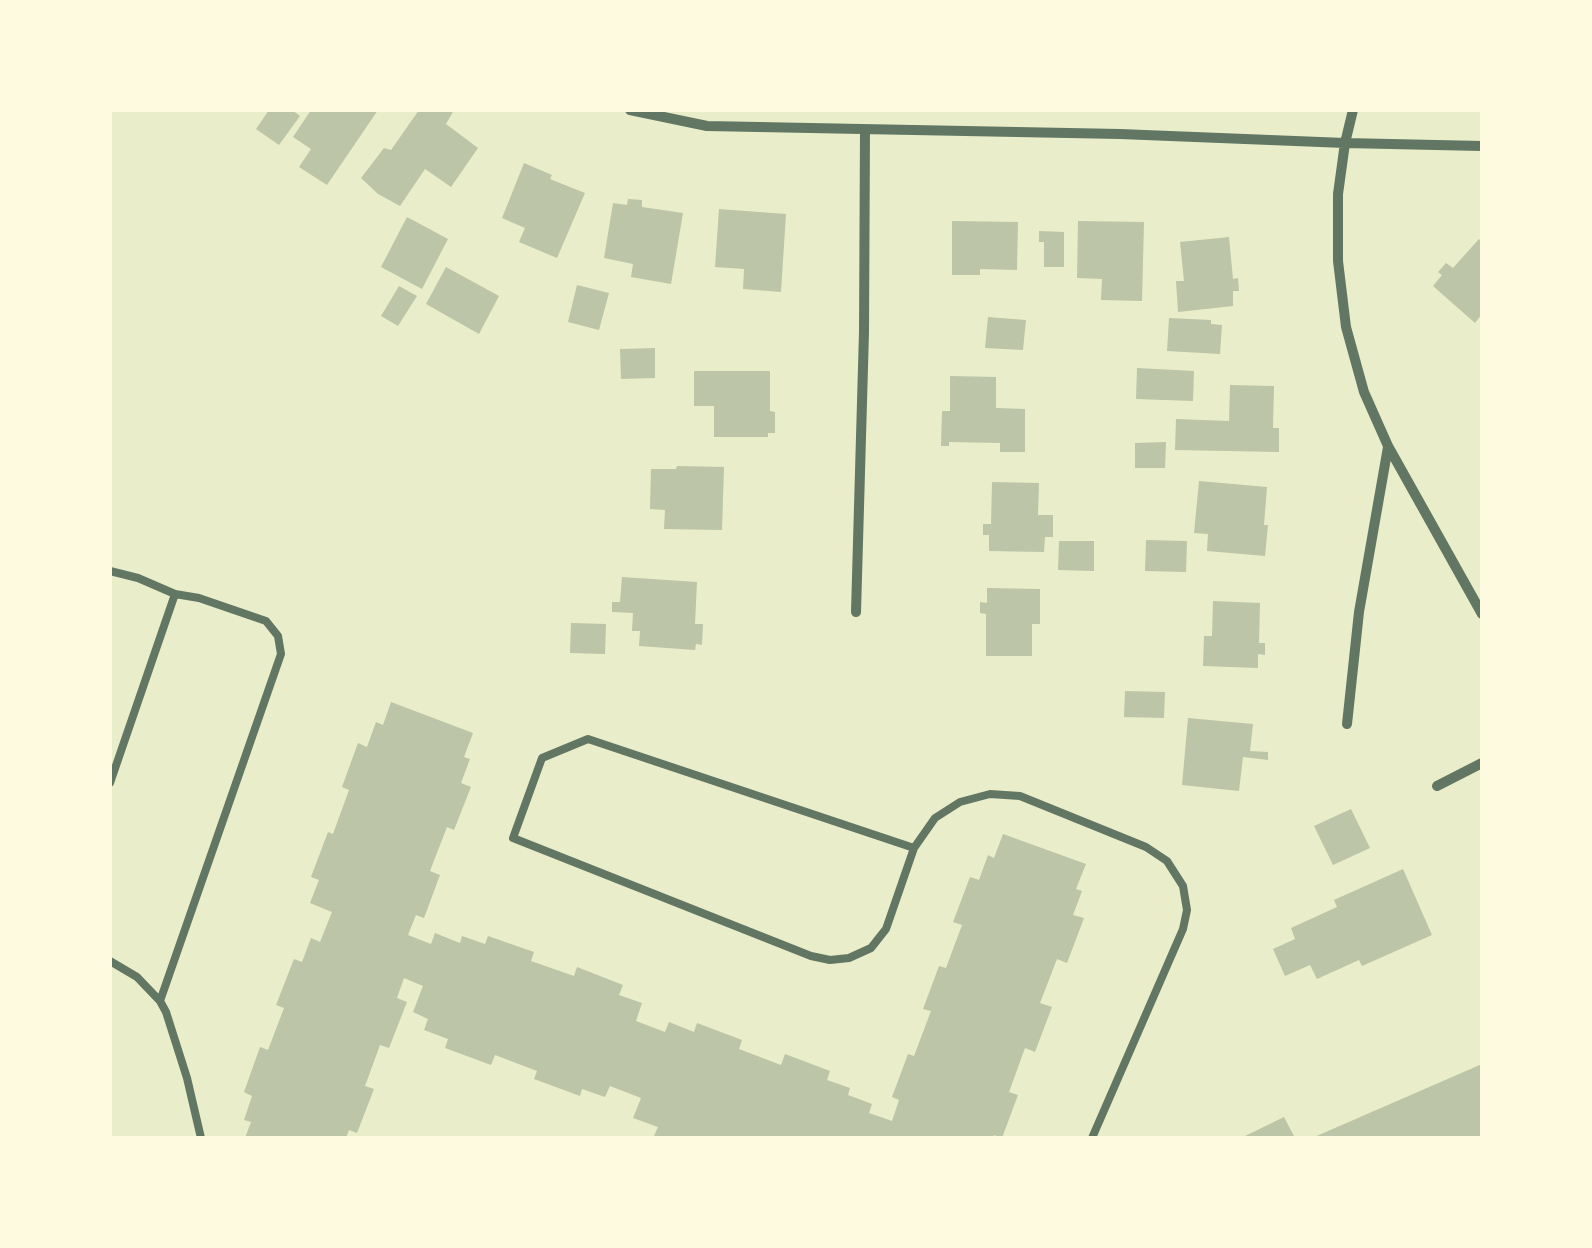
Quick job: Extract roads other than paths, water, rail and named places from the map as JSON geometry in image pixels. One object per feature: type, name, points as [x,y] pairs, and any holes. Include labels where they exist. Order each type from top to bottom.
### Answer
[{"type":"street","points":[[630,110],[707,126],[1482,146]]},
{"type":"street","points":[[1353,110],[1338,194],[1338,261],[1346,327],[1364,392],[1388,446],[1482,614]]},
{"type":"street","points":[[856,612],[864,332],[864,130]]},
{"type":"street","points":[[1347,724],[1359,612],[1388,446]]},
{"type":"street","points":[[1438,786],[1482,763]]},
{"type":"lane","points":[[110,571],[266,621],[278,636],[281,654],[160,1001]]},
{"type":"lane","points":[[110,783],[174,594]]},
{"type":"lane","points":[[914,848],[588,739],[542,758],[512,838],[811,956],[830,960],[849,958],[870,948],[886,929],[914,848],[935,818],[960,802],[990,794],[1020,796],[1146,847],[1166,861],[1183,886],[1187,910],[1183,929],[1092,1138]]},
{"type":"lane","points":[[110,962],[137,978],[166,1012],[201,1138]]}]
